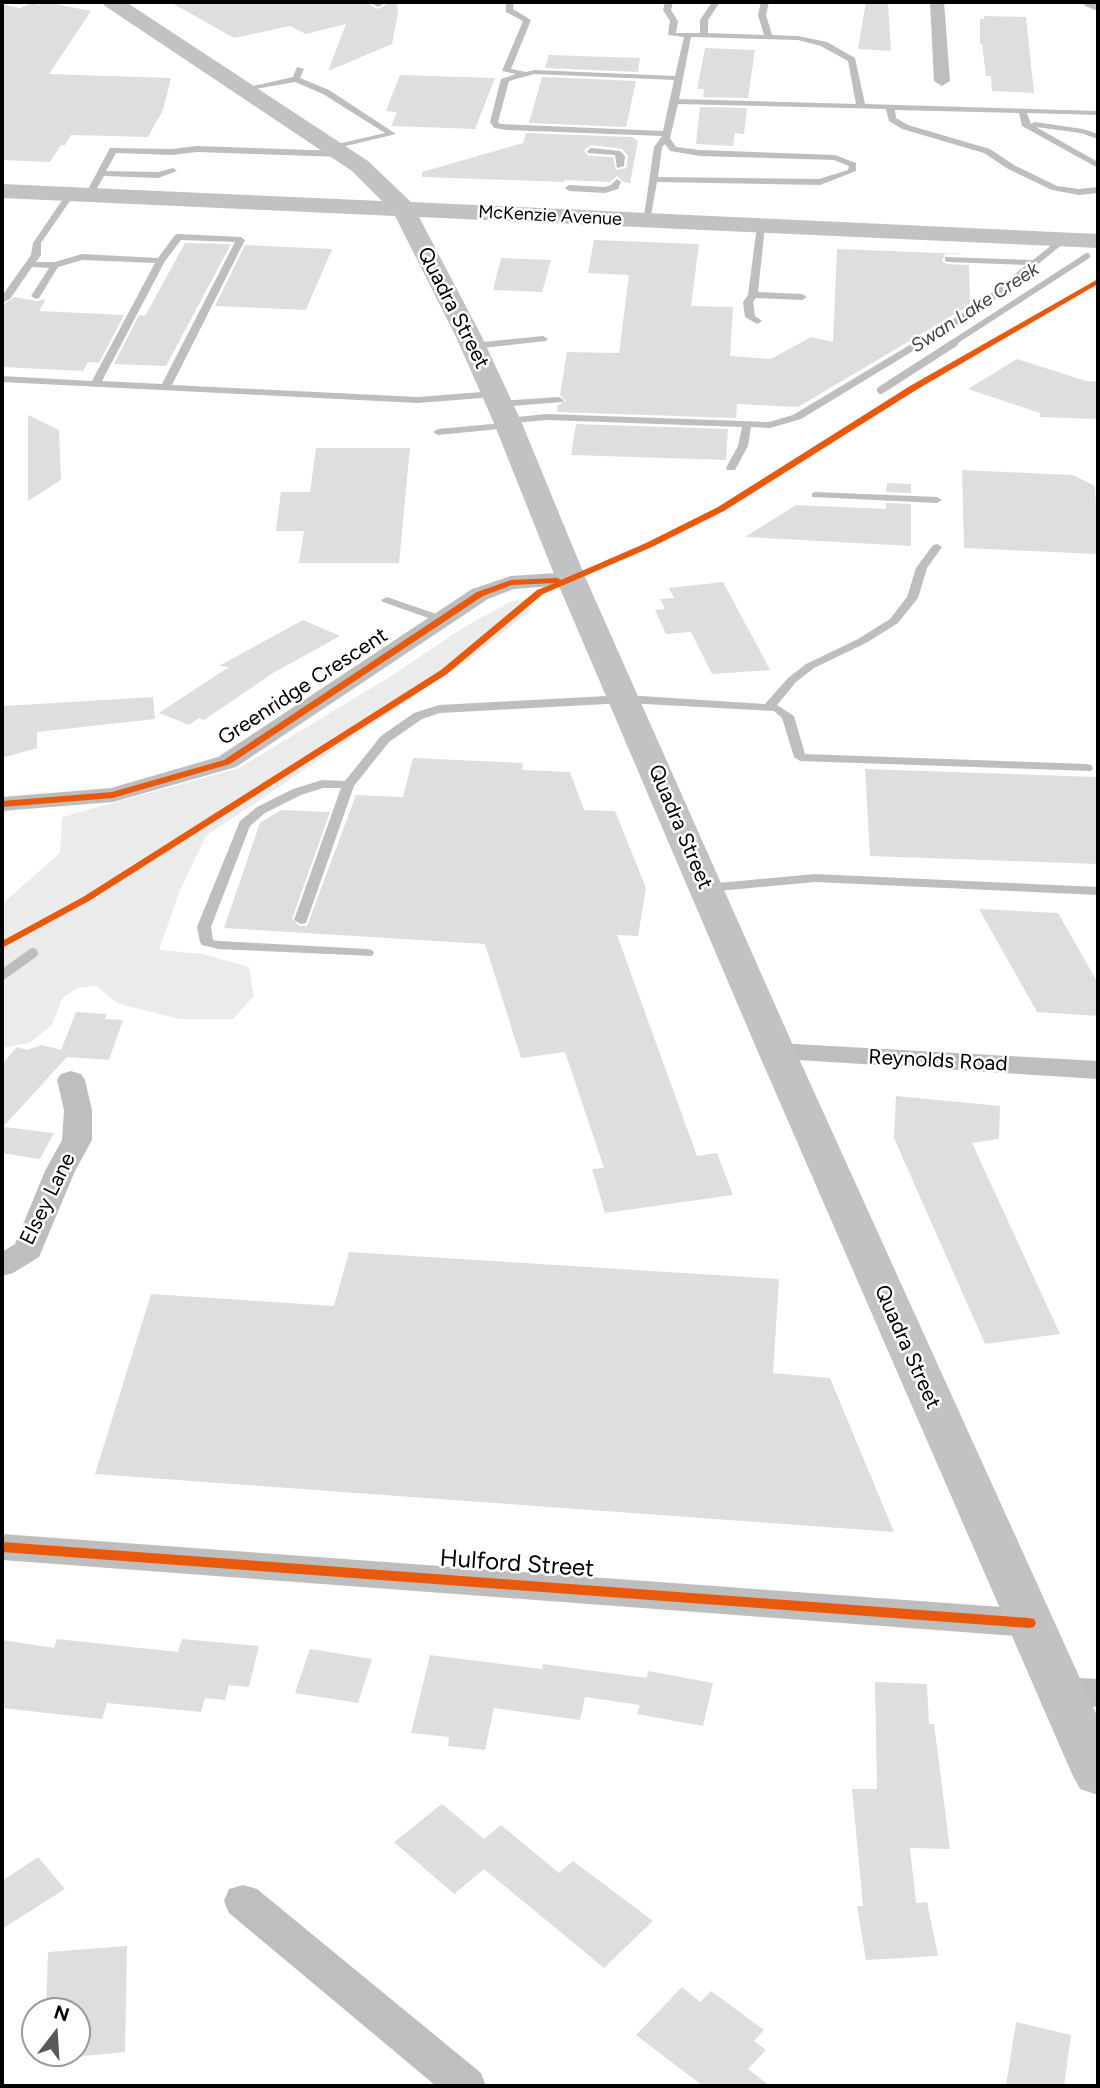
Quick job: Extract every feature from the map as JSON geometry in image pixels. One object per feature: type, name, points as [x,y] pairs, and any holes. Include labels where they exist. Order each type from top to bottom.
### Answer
[{"type":"main road","name":"Quadra Street","points":[[112,2],[337,151],[372,176],[402,207],[503,411],[571,579],[1029,1623],[1080,1692],[1098,1774]]},
{"type":"main road","name":"McKenzie Avenue","points":[[2,191],[402,207],[1098,241]]},
{"type":"street","points":[[937,2],[942,81]]},
{"type":"street","points":[[1091,2],[1098,5]]},
{"type":"street","name":"Greenridge Crescent","points":[[2,804],[113,795],[227,762],[480,594],[510,583],[571,579]]},
{"type":"street","name":"Reynolds Road","points":[[777,1052],[1098,1070]]},
{"type":"street","name":"Elsey Lane","points":[[2,1266],[28,1250],[60,1171],[77,1140],[78,1110],[71,1080]]},
{"type":"street","name":"Hulford Street","points":[[2,1547],[1029,1623]]},
{"type":"street","points":[[243,1901],[466,2086]]},
{"type":"lane","points":[[510,2],[509,10],[527,20],[506,71],[678,78]]},
{"type":"lane","points":[[669,2],[667,10],[674,21],[672,35],[810,39],[846,55],[852,60],[860,106]]},
{"type":"lane","points":[[704,35],[704,20],[716,2]]},
{"type":"lane","points":[[765,2],[762,15],[769,37]]},
{"type":"lane","points":[[646,221],[658,147],[666,136],[688,35]]},
{"type":"lane","points":[[296,79],[300,69]]},
{"type":"lane","points":[[534,72],[505,79],[494,122],[496,126],[666,136]]},
{"type":"lane","points":[[2,300],[8,297],[38,250],[37,243],[101,173],[113,150],[337,151],[392,134],[326,92],[296,79],[244,89]]},
{"type":"lane","points":[[674,101],[1098,113]]},
{"type":"lane","points":[[890,107],[892,119],[905,127],[987,151],[1011,167],[1055,188],[1079,192],[1098,190]]},
{"type":"lane","points":[[1023,110],[1024,121]]},
{"type":"lane","points":[[1024,121],[1046,127],[1083,131],[1098,137]]},
{"type":"lane","points":[[1024,121],[1098,166]]},
{"type":"lane","points":[[652,178],[820,182],[852,172],[853,164],[835,158],[700,153],[673,149],[666,136]]},
{"type":"lane","points":[[101,173],[158,175],[175,168],[184,151]]},
{"type":"lane","points":[[591,151],[617,153],[621,156],[620,166]]},
{"type":"lane","points":[[569,188],[606,190],[615,187],[617,182]]},
{"type":"lane","points":[[757,321],[749,314],[748,302],[753,295],[761,226]]},
{"type":"lane","points":[[95,384],[161,261],[178,236],[241,240],[165,388]]},
{"type":"lane","points":[[2,379],[418,400],[547,417],[770,425],[797,417],[981,306],[1065,239]]},
{"type":"lane","points":[[29,264],[55,265],[82,257],[161,261]]},
{"type":"lane","points":[[948,259],[1038,261]]},
{"type":"lane","points":[[36,296],[55,265]]},
{"type":"lane","points":[[753,295],[802,297]]},
{"type":"lane","points":[[473,346],[543,340]]},
{"type":"lane","points":[[438,432],[503,411],[559,400]]},
{"type":"lane","points":[[731,468],[743,446],[746,428]]},
{"type":"lane","points":[[816,495],[937,500]]},
{"type":"lane","points":[[769,707],[792,680],[810,666],[862,641],[894,621],[912,598],[922,568],[937,547]]},
{"type":"lane","points":[[387,600],[441,619]]},
{"type":"lane","points":[[301,920],[348,785],[385,739],[418,716],[439,709],[625,699],[769,707],[786,713],[800,757],[1087,768]]},
{"type":"lane","points":[[348,785],[322,784],[297,792],[261,810],[244,824],[204,927],[207,942],[218,944],[367,953]]},
{"type":"lane","points":[[707,888],[815,878],[1098,891]]},
{"type":"shaded area","points":[[524,600],[531,610],[475,655],[206,836],[180,890],[159,950],[203,954],[249,967],[254,996],[233,1019],[179,1019],[119,1004],[96,986],[78,988],[63,997],[51,1026],[29,1043],[2,1048],[2,904],[60,853],[62,817],[239,768],[388,678],[464,627],[512,601]]},
{"type":"building","points":[[45,2],[91,11],[49,74],[171,78],[163,110],[148,137],[71,135],[50,162],[2,160],[2,4],[20,8],[31,3],[39,5]]},
{"type":"building","points":[[170,2],[367,2],[377,9],[388,2],[397,2],[398,12],[392,44],[328,71],[346,24],[306,34],[290,26],[234,38]]},
{"type":"building","points":[[866,2],[888,2],[891,51],[858,49]]},
{"type":"building","points":[[984,16],[1026,17],[1034,93],[992,91],[991,76],[986,76],[980,44],[980,19],[984,19]]},
{"type":"building","points":[[705,48],[755,50],[748,98],[703,97],[704,89],[697,89]]},
{"type":"building","points":[[549,55],[640,58],[638,72],[545,68]]},
{"type":"building","points":[[400,75],[495,78],[475,129],[391,126],[397,112],[386,111]]},
{"type":"building","points":[[542,77],[636,81],[626,127],[529,123]]},
{"type":"building","points":[[700,107],[747,108],[744,134],[735,133],[733,146],[696,144]]},
{"type":"building","points":[[526,133],[632,137],[638,141],[630,183],[623,182],[617,176],[610,182],[422,177],[422,172],[523,143]],"holes":[[[591,145],[622,149],[628,156],[626,168],[616,170],[613,157],[588,156],[584,150]]]},
{"type":"building","points":[[594,240],[699,244],[691,306],[733,307],[730,356],[771,359],[811,337],[833,342],[837,249],[968,254],[945,254],[942,261],[947,264],[969,265],[970,305],[798,407],[737,404],[736,418],[557,412],[558,405],[566,401],[560,395],[567,352],[619,353],[629,275],[588,273]]},
{"type":"building","points":[[185,243],[231,244],[166,366],[114,364],[139,315],[145,316]]},
{"type":"building","points":[[245,245],[332,249],[306,310],[215,306]]},
{"type":"building","points":[[501,258],[551,260],[542,292],[493,290]]},
{"type":"building","points":[[14,297],[37,301],[46,299],[39,311],[124,315],[99,363],[88,362],[83,371],[2,367],[2,306]]},
{"type":"building","points":[[1017,359],[1086,381],[1098,382],[1098,419],[1040,417],[1040,413],[968,389]]},
{"type":"building","points":[[28,415],[59,430],[61,480],[28,501]]},
{"type":"building","points":[[576,424],[728,429],[726,460],[571,455]]},
{"type":"building","points":[[316,448],[410,448],[399,563],[299,563],[304,531],[276,531],[281,492],[310,492]]},
{"type":"building","points":[[962,470],[1073,475],[1095,486],[1098,554],[964,548]]},
{"type":"building","points":[[887,483],[911,484],[911,493],[886,492]]},
{"type":"building","points":[[886,503],[911,504],[911,546],[745,537],[796,505],[886,509]]},
{"type":"building","points":[[723,582],[770,670],[712,674],[691,632],[666,634],[655,610],[665,609],[660,599],[674,598],[669,588]]},
{"type":"building","points":[[303,620],[340,636],[273,673],[204,720],[199,718],[189,725],[159,713],[229,667],[219,666]]},
{"type":"building","points":[[153,697],[155,719],[37,732],[37,748],[2,758],[4,706]]},
{"type":"building","points":[[413,758],[523,763],[522,770],[570,772],[584,810],[615,811],[646,888],[638,936],[617,935],[697,1156],[717,1153],[733,1195],[605,1213],[592,1169],[604,1168],[565,1052],[521,1058],[485,944],[224,928],[260,823],[281,810],[330,812],[292,919],[300,926],[307,926],[356,795],[403,797]]},
{"type":"building","points":[[865,769],[1098,777],[1098,864],[870,856]]},
{"type":"building","points":[[979,909],[1058,913],[1098,983],[1098,1016],[1037,1012]]},
{"type":"building","points":[[76,1012],[107,1014],[105,1019],[123,1020],[109,1060],[67,1057],[3,1127],[54,1133],[40,1159],[2,1153],[2,1064],[17,1047],[27,1050],[42,1045],[61,1050]]},
{"type":"building","points":[[896,1096],[1000,1106],[999,1139],[972,1143],[1060,1334],[985,1344],[894,1138]]},
{"type":"building","points":[[349,1252],[779,1279],[773,1373],[830,1378],[894,1532],[95,1474],[151,1294],[334,1306]]},
{"type":"building","points":[[57,1639],[178,1652],[182,1639],[259,1646],[249,1687],[229,1685],[225,1700],[205,1698],[201,1712],[107,1703],[102,1719],[2,1708],[2,1640],[54,1648]]},
{"type":"building","points":[[310,1649],[372,1659],[358,1703],[295,1693]]},
{"type":"building","points":[[430,1655],[542,1669],[543,1664],[647,1678],[648,1671],[713,1683],[703,1726],[637,1714],[640,1705],[585,1697],[580,1720],[494,1708],[485,1750],[448,1746],[449,1737],[411,1733]]},
{"type":"building","points":[[875,1682],[927,1684],[929,1724],[934,1724],[950,1849],[910,1848],[916,1903],[927,1902],[938,1956],[866,1960],[857,1906],[863,1906],[852,1789],[877,1789]]},
{"type":"building","points":[[442,1804],[484,1839],[501,1825],[559,1873],[573,1861],[653,1921],[604,1968],[484,1869],[454,1894],[394,1842]]},
{"type":"building","points":[[38,1857],[65,1889],[2,1929],[2,1881]]},
{"type":"building","points":[[127,1946],[125,2052],[91,2055],[91,1997],[46,1997],[48,1952]]},
{"type":"building","points":[[682,1987],[700,2002],[711,1991],[764,2030],[754,2041],[766,2050],[748,2069],[770,2086],[703,2086],[636,2035]]},
{"type":"building","points":[[1016,2022],[1071,2035],[1064,2086],[1006,2086]]},
{"type":"waterway","name":"Swan Lake Creek","points":[[951,344],[1087,256]]},
{"type":"waterway","name":"Swan Lake Creek","points":[[881,390],[954,343]]},
{"type":"waterway","name":"Swan Lake Creek","points":[[2,975],[33,953]]},
{"type":"cycle path","points":[[2,945],[86,899],[444,672],[540,592],[649,545],[721,509],[913,388],[1098,281]]},
{"type":"cycle path","points":[[2,804],[113,795],[227,762],[480,594],[511,583],[557,580]]},
{"type":"cycle path","points":[[2,1547],[1029,1623]]}]
